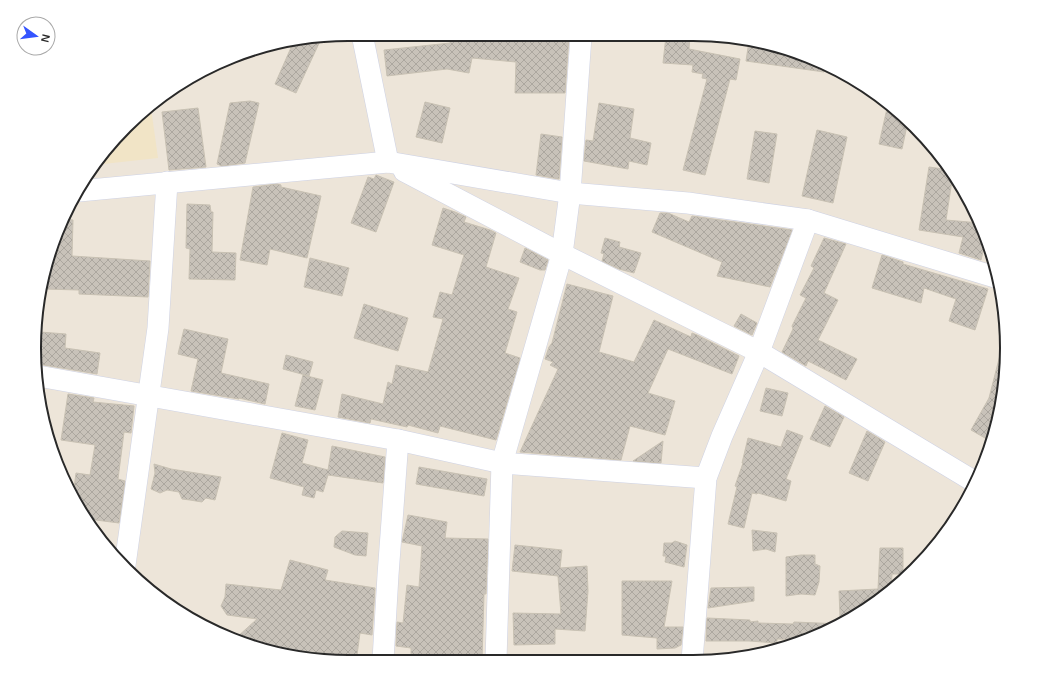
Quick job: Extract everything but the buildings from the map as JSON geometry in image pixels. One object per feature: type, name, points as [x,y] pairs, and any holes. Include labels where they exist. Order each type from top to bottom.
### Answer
[{"type":"street","points":[[363,41],[388,162]]},
{"type":"street","points":[[496,655],[502,463],[562,254],[570,193],[582,41]]},
{"type":"street","points":[[388,162],[562,254],[759,352],[970,479]]},
{"type":"street","points":[[84,190],[388,162],[570,193],[688,203],[808,220],[991,276]]},
{"type":"street","points":[[126,559],[158,328],[167,182]]},
{"type":"street","points":[[692,655],[706,478],[722,436],[759,352],[808,220]]},
{"type":"street","points":[[43,377],[398,440],[502,463],[706,478]]},
{"type":"street","points":[[383,655],[398,440]]},
{"type":"shaded area","points":[[152,112],[158,158],[102,164],[131,131]]}]
